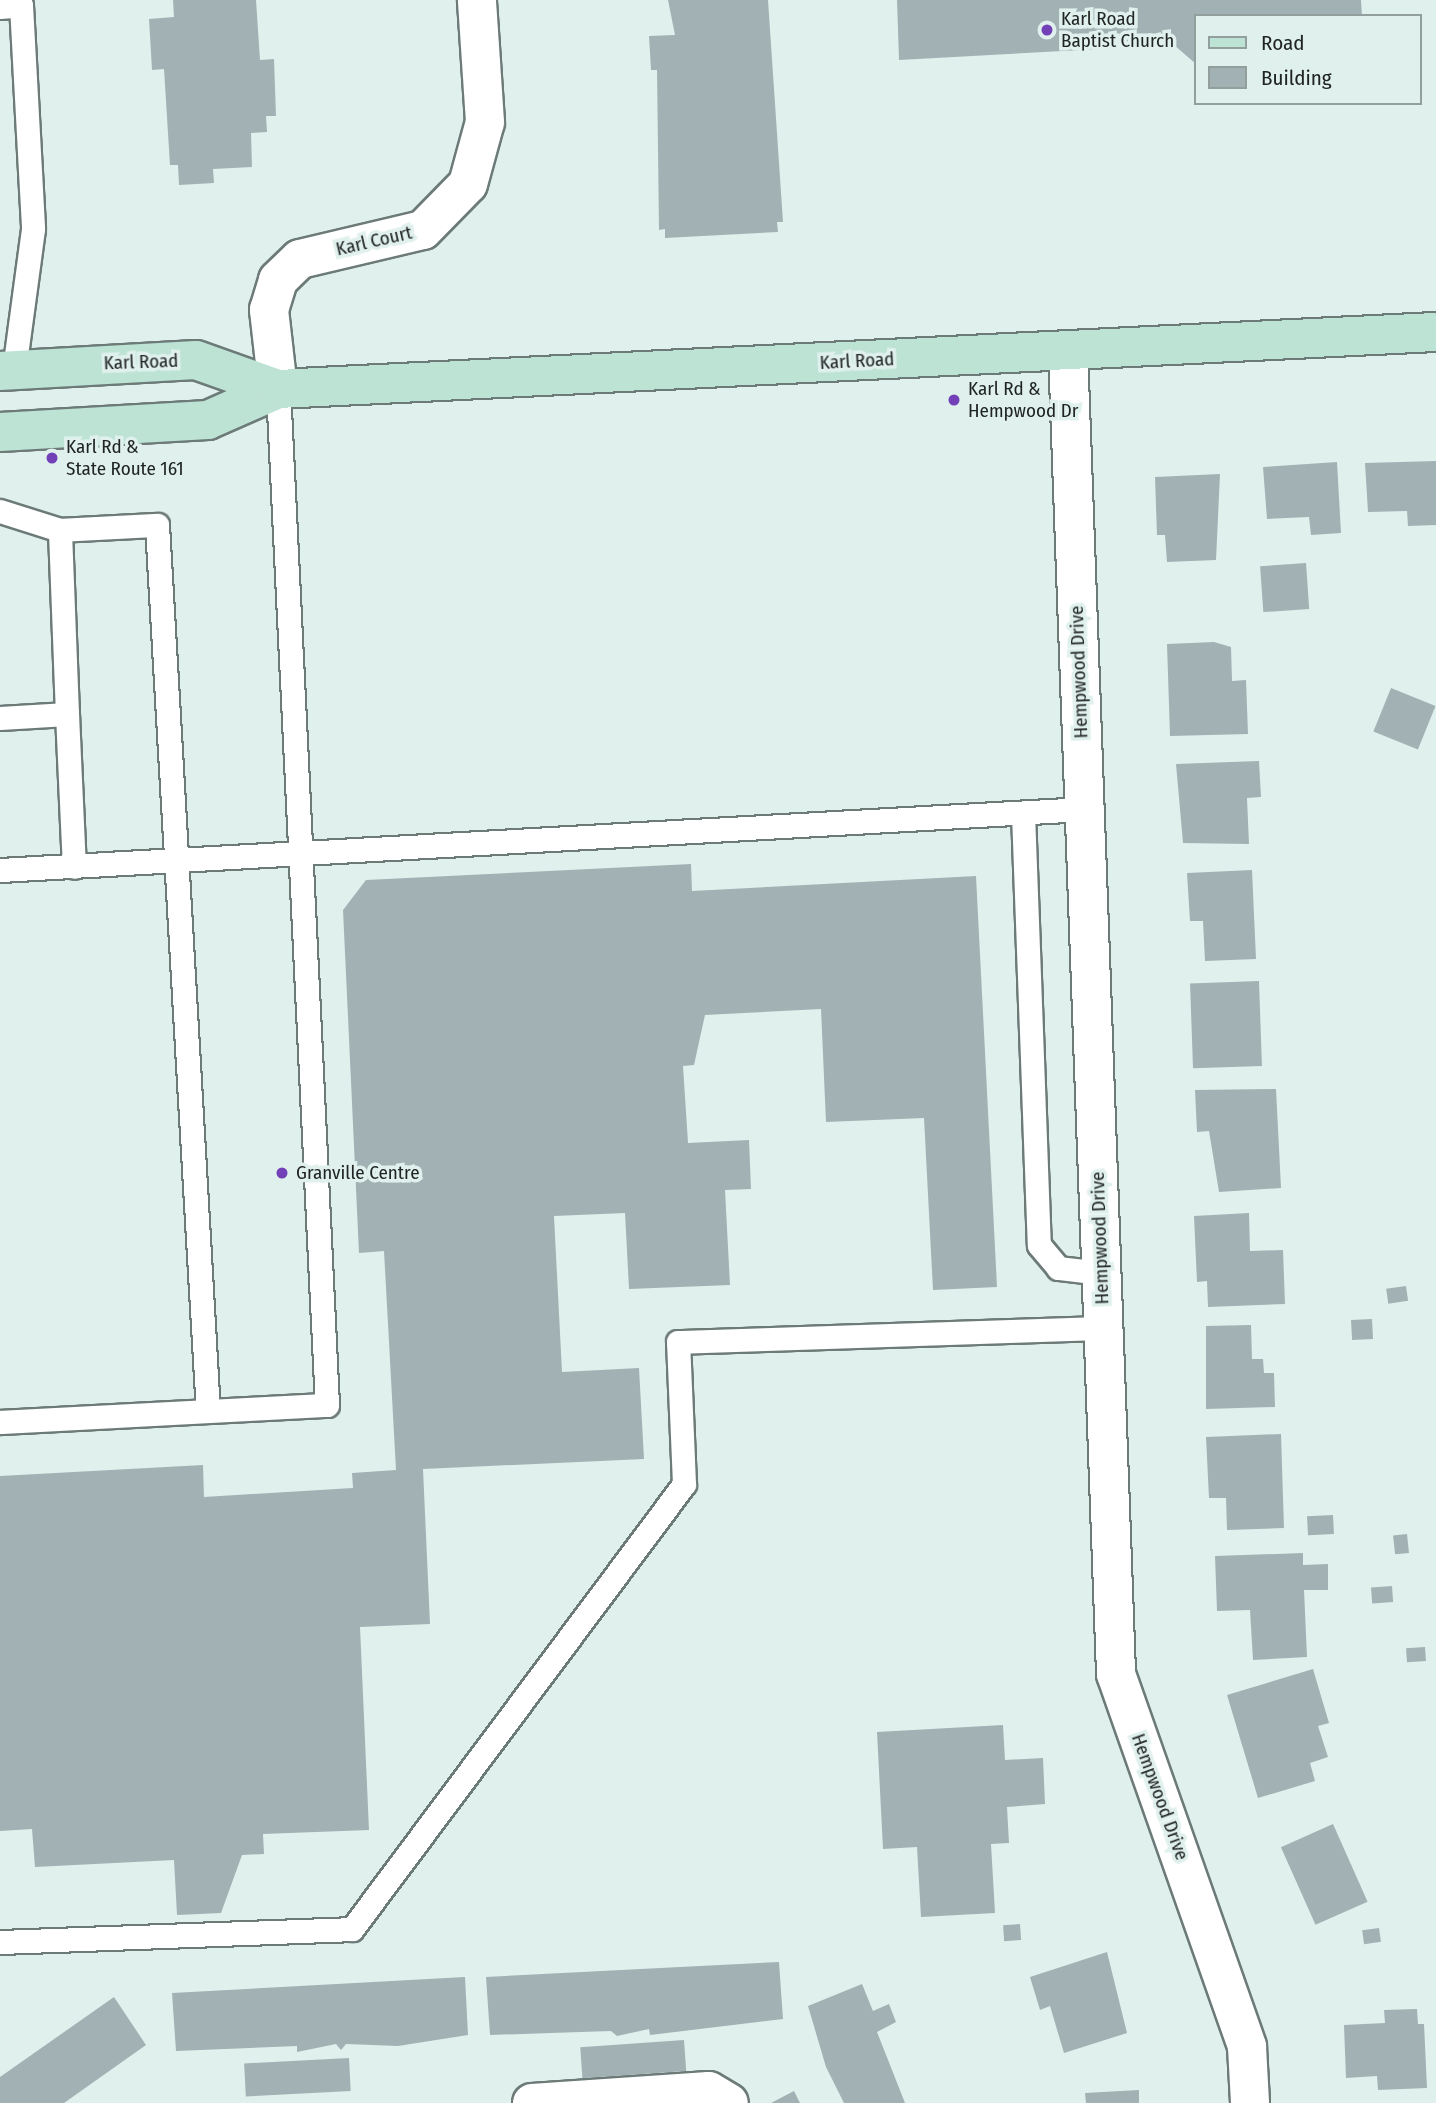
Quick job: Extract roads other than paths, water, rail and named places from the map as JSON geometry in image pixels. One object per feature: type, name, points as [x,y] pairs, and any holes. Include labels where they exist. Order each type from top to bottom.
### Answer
[{"type":"main road","name":"Karl Road","points":[[0,432],[208,419],[278,388],[1436,332]]},
{"type":"main road","name":"Karl Road","points":[[7,370],[196,360],[278,388]]},
{"type":"street","name":"Karl Court","points":[[278,388],[269,310],[278,280],[300,259],[423,230],[468,184],[485,122],[477,0]]},
{"type":"street","name":"Hempwood Drive","points":[[1068,351],[1116,1674],[1247,2047],[1250,2103]]},
{"type":"street","points":[[532,2103],[709,2091],[729,2103]]},
{"type":"lane","points":[[0,7],[21,5],[33,229],[7,370]]},
{"type":"lane","points":[[0,1422],[327,1405],[278,388]]},
{"type":"lane","points":[[0,511],[60,530],[157,525],[208,1411]]},
{"type":"lane","points":[[60,530],[74,867]]},
{"type":"lane","points":[[0,718],[67,715]]},
{"type":"lane","points":[[0,870],[300,856],[1084,809]]},
{"type":"lane","points":[[1023,813],[1038,1245],[1058,1268],[1101,1273]]},
{"type":"lane","points":[[0,1942],[352,1929],[684,1485],[678,1342],[1104,1328]]},
{"type":"place","name":"Karl Road Baptist Church","points":[[1047,30]]},
{"type":"place","name":"Karl Rd & Hempwood Dr","points":[[954,400]]},
{"type":"place","name":"Karl Rd & State Route 161","points":[[52,458]]},
{"type":"place","name":"Granville Centre","points":[[282,1173]]}]
